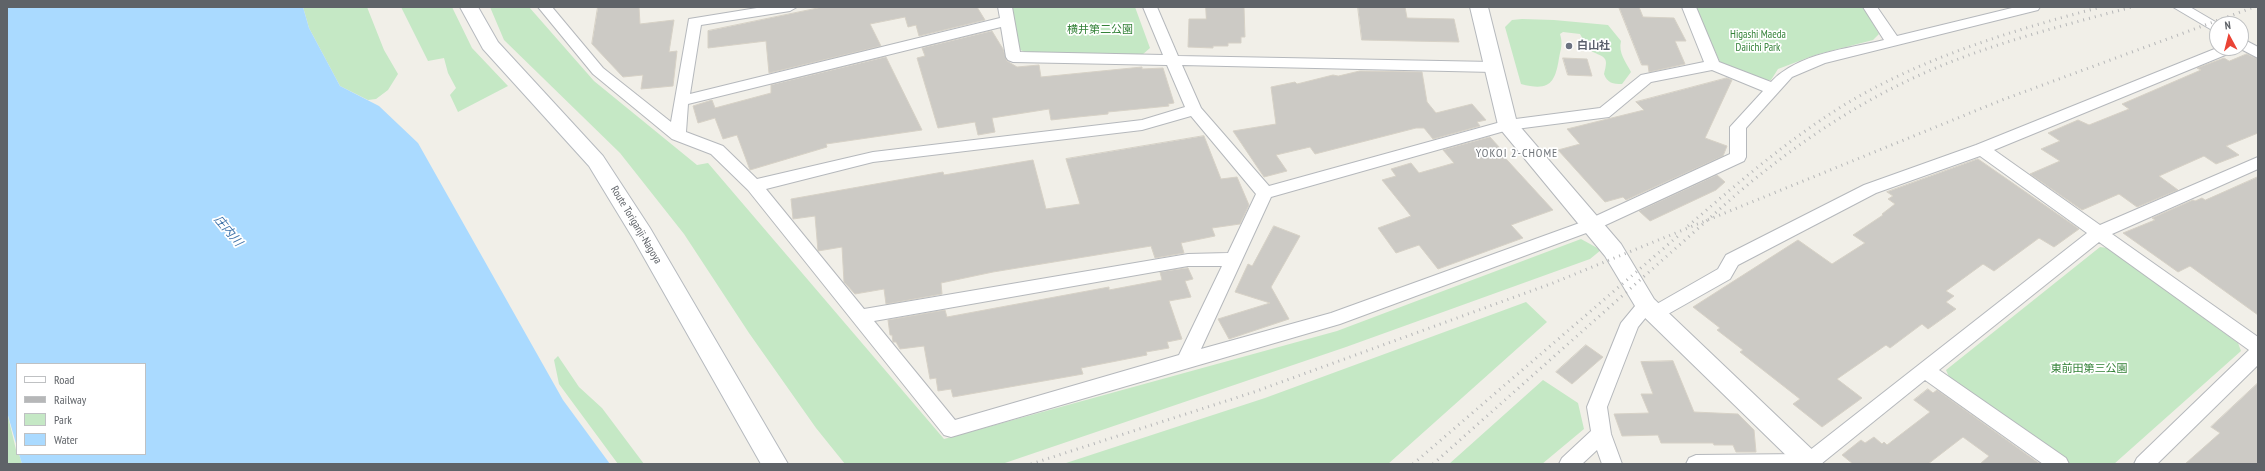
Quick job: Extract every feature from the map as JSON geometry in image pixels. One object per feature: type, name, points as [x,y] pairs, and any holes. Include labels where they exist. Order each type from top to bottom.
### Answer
[{"type":"main road","name":"Route Toriganji-Nagoya","points":[[469,7],[490,45],[596,161],[642,234],[775,464]]},
{"type":"street","points":[[545,7],[598,71],[678,135],[717,150],[754,186],[951,429],[1334,320],[1591,225],[1738,157],[1738,127],[1787,74],[1820,60],[2033,7]]},
{"type":"street","points":[[678,135],[681,101],[694,22],[790,7]]},
{"type":"street","points":[[1150,7],[1194,110],[1265,193]]},
{"type":"street","points":[[1479,7],[1508,125],[1612,250],[1651,309],[1810,463]]},
{"type":"street","points":[[1689,7],[1713,65]]},
{"type":"street","points":[[1870,7],[1893,42]]},
{"type":"street","points":[[2180,7],[2209,24]]},
{"type":"street","points":[[681,101],[1006,14],[1013,57],[1493,67]]},
{"type":"street","points":[[1612,464],[1601,434],[1597,407],[1630,323],[1651,309],[1724,274],[1732,260],[1870,189],[1982,149],[2209,56]]},
{"type":"street","points":[[1186,361],[1265,193],[1508,125],[1604,113],[1646,78],[1713,65],[1773,89]]},
{"type":"street","points":[[754,186],[873,157],[1142,125],[1194,110]]},
{"type":"street","points":[[1982,149],[2258,347]]},
{"type":"street","points":[[1696,464],[1810,463],[2098,232],[2258,163]]},
{"type":"street","points":[[860,317],[1188,260],[1235,259]]},
{"type":"street","points":[[2144,464],[2258,353]]},
{"type":"street","points":[[1925,370],[2059,464]]},
{"type":"street","points":[[1569,464],[1601,434]]},
{"type":"green space","points":[[303,7],[367,7],[384,50],[398,74],[388,90],[376,99],[368,100],[340,86],[309,28]]},
{"type":"green space","points":[[401,7],[452,7],[472,48],[508,86],[458,112],[450,95],[456,88],[448,73],[444,58],[428,61]]},
{"type":"green space","points":[[490,7],[529,7],[594,81],[697,165],[708,163],[944,439],[1337,331],[1581,239],[1601,250],[1590,259],[1346,347],[1002,464],[845,464],[816,428],[749,333],[684,234],[620,153],[504,40]]},
{"type":"green space","name":"横井第二公園","points":[[1011,7],[1135,7],[1150,48],[1142,55],[1025,52],[1018,49]]},
{"type":"green space","name":"Higashi Maeda Daiichi Park","points":[[1695,7],[1864,7],[1879,34],[1873,40],[1815,55],[1778,69],[1771,80],[1763,80],[1720,62]]},
{"type":"green space","points":[[1512,20],[1554,20],[1608,25],[1621,41],[1621,50],[1631,72],[1622,84],[1611,82],[1604,74],[1606,64],[1605,58],[1589,50],[1580,34],[1563,32],[1560,34],[1561,49],[1557,67],[1549,84],[1538,87],[1521,84],[1505,27]]},
{"type":"green space","name":"東前田第三公園","points":[[2100,247],[2108,248],[2238,343],[2241,351],[2114,464],[2069,464],[1949,377],[1946,370]]},
{"type":"green space","points":[[1526,302],[1547,322],[1388,464],[1063,464],[1265,398]]},
{"type":"green space","points":[[558,356],[579,387],[602,408],[644,464],[618,464],[559,384],[554,360]]},
{"type":"green space","points":[[1543,380],[1578,403],[1584,429],[1542,464],[1449,464]]},
{"type":"green space","points":[[7,412],[16,455],[19,455],[22,464],[7,464]]},
{"type":"water","name":"庄内川","points":[[7,7],[303,7],[309,28],[340,86],[379,106],[418,143],[563,400],[610,464],[22,464],[19,455],[146,455],[146,363],[16,363],[16,444],[7,412]]},
{"type":"building","points":[[598,7],[639,7],[640,24],[674,20],[669,52],[677,51],[673,86],[641,89],[643,75],[623,77],[592,44]]},
{"type":"building","points":[[823,7],[977,7],[985,20],[919,36],[916,25],[908,27],[905,17],[870,24],[881,46],[769,73],[766,41],[708,48],[708,31]]},
{"type":"building","points":[[1206,7],[1244,7],[1245,37],[1241,37],[1241,43],[1228,43],[1228,46],[1213,46],[1213,48],[1188,47],[1189,19],[1206,19]]},
{"type":"building","points":[[1358,7],[1405,7],[1407,18],[1454,19],[1459,42],[1362,40]]},
{"type":"building","points":[[1619,7],[1639,7],[1643,17],[1674,18],[1686,41],[1675,41],[1685,64],[1649,72],[1648,65],[1642,65]]},
{"type":"building","points":[[992,31],[1003,49],[1007,61],[1017,67],[1039,65],[1041,77],[1142,67],[1142,69],[1163,68],[1174,103],[1168,104],[1169,106],[1108,112],[1108,114],[1051,120],[1049,109],[992,118],[995,132],[978,135],[975,122],[938,128],[917,58],[925,56],[922,48]]},
{"type":"building","points":[[2249,55],[2258,59],[2258,133],[2226,146],[2239,155],[2216,164],[2204,156],[2159,176],[2178,190],[2137,207],[2119,194],[2082,210],[2030,174],[2060,161],[2041,149],[2060,141],[2048,133],[2078,120],[2089,125],[2129,109],[2122,104],[2201,70],[2197,68],[2224,58],[2229,61]]},
{"type":"building","points":[[886,57],[922,130],[826,144],[827,147],[750,170],[737,135],[723,139],[715,118],[698,123],[693,106],[712,100],[715,108],[771,93],[771,85]]},
{"type":"building","points":[[1563,58],[1587,59],[1592,76],[1568,75]]},
{"type":"building","points":[[1360,71],[1422,72],[1427,102],[1436,113],[1472,104],[1486,120],[1477,122],[1480,126],[1433,139],[1424,128],[1416,128],[1315,154],[1310,147],[1276,155],[1287,171],[1264,177],[1233,131],[1276,124],[1271,87],[1295,82],[1297,84],[1333,75],[1338,76]]},
{"type":"building","points":[[1727,78],[1732,80],[1705,138],[1727,146],[1723,156],[1626,200],[1623,197],[1605,202],[1558,150],[1580,144],[1567,129],[1644,110],[1636,102]]},
{"type":"building","points":[[1204,136],[1221,179],[1237,177],[1249,205],[1240,224],[1212,228],[1215,236],[1181,243],[1184,253],[1155,258],[1151,246],[993,272],[941,283],[942,294],[886,304],[884,289],[855,294],[844,282],[842,247],[818,251],[815,216],[793,219],[791,199],[943,172],[944,175],[1033,160],[1046,209],[1080,204],[1066,159]]},
{"type":"building","points":[[1490,137],[1500,148],[1497,149],[1553,210],[1511,225],[1523,238],[1438,269],[1419,245],[1396,253],[1378,228],[1411,216],[1382,180],[1396,176],[1391,169],[1411,163],[1419,173],[1454,163],[1443,150]]},
{"type":"building","points":[[1978,159],[2079,229],[2054,247],[2039,238],[1994,271],[1983,264],[1946,291],[1954,296],[1946,302],[1956,309],[1928,329],[1922,324],[1890,348],[1886,345],[1837,379],[1862,398],[1822,427],[1793,404],[1800,399],[1740,352],[1743,350],[1717,330],[1720,328],[1693,307],[1798,240],[1832,264],[1865,243],[1853,235],[1883,215],[1882,214],[1895,204],[1888,199],[1893,196],[1887,192]]},
{"type":"building","points":[[1717,175],[1725,182],[1716,190],[1650,221],[1639,211]]},
{"type":"building","points":[[2258,177],[2258,315],[2190,266],[2178,272],[2123,233],[2155,220],[2152,218],[2193,200],[2195,201],[2202,198],[2205,200]]},
{"type":"building","points":[[1274,226],[1300,236],[1271,287],[1289,319],[1229,339],[1218,319],[1270,303],[1235,292],[1248,264],[1252,266]]},
{"type":"building","points":[[1188,268],[1193,279],[1185,281],[1191,297],[1169,301],[1182,339],[1167,342],[1169,348],[1146,352],[1147,355],[1081,368],[1083,374],[953,397],[951,389],[938,391],[936,378],[930,379],[924,346],[900,349],[896,342],[893,342],[892,335],[890,335],[888,320],[945,310],[947,317],[1109,287],[1109,290],[1162,280],[1160,272]]},
{"type":"building","points":[[1586,345],[1603,357],[1572,384],[1556,372]]},
{"type":"building","points":[[1673,361],[1694,412],[1738,414],[1754,430],[1756,452],[1736,452],[1733,445],[1714,445],[1713,443],[1661,443],[1658,435],[1622,436],[1614,414],[1649,413],[1641,394],[1653,394],[1641,362]]},
{"type":"building","points":[[2258,383],[2258,464],[2185,464],[2220,433],[2211,427]]},
{"type":"building","points":[[1928,389],[1933,393],[1937,390],[2040,464],[1980,464],[1989,456],[1963,437],[1928,464],[1853,464],[1842,455],[1861,440],[1865,443],[1874,437],[1882,444],[1884,442],[1887,445],[1930,412],[1914,400]]},
{"type":"railway","points":[[1688,226],[1786,145],[1849,102],[1879,86],[1909,71],[1972,46],[2036,25],[2101,7]]},
{"type":"railway","points":[[1707,220],[1739,192],[1782,158],[1826,127],[1873,98],[1947,63],[2026,36],[2132,7]]},
{"type":"railway","points":[[1707,220],[2002,100],[2254,7]]},
{"type":"railway","points":[[1031,464],[1254,392],[1553,283],[1707,220]]},
{"type":"railway","points":[[1433,464],[1707,220]]},
{"type":"railway","points":[[1413,464],[1678,236]]},
{"type":"place","name":"白山社","points":[[1569,46]]},
{"type":"district","name":"YOKOI 2-CHOME","points":[[1517,154]]}]
